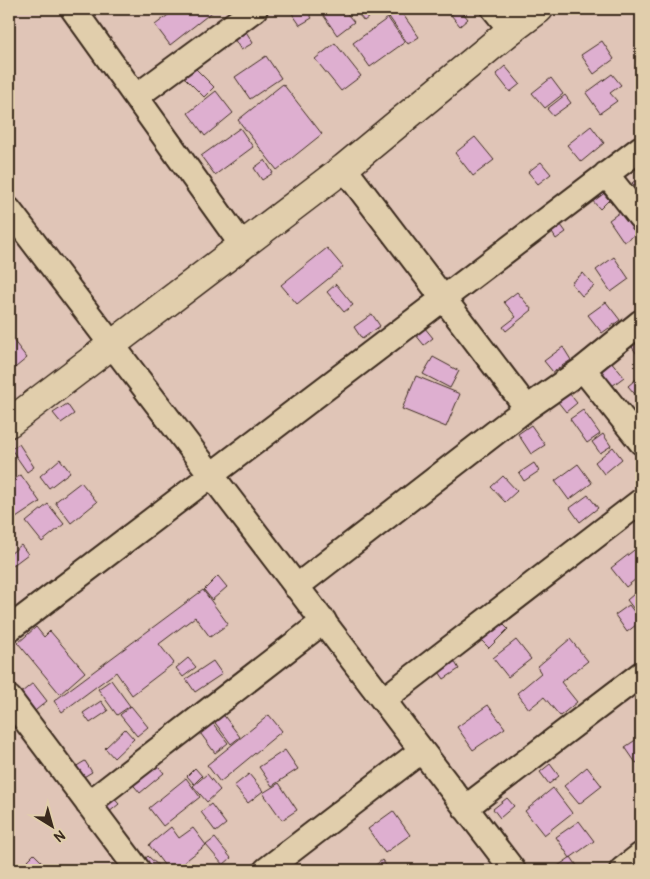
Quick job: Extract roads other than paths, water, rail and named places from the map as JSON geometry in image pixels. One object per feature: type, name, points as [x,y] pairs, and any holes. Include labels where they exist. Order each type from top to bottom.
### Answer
[{"type":"street","points":[[73,9],[242,245]]},
{"type":"street","points":[[137,96],[255,9]]},
{"type":"street","points":[[494,9],[511,30]]},
{"type":"street","points":[[9,423],[344,168],[511,30],[540,9]]},
{"type":"street","points":[[9,628],[641,148]]},
{"type":"street","points":[[344,168],[527,408]]},
{"type":"street","points":[[606,174],[641,218]]},
{"type":"street","points":[[9,210],[513,870]]},
{"type":"street","points":[[296,586],[527,408],[583,369],[641,322]]},
{"type":"street","points":[[583,369],[641,442]]},
{"type":"street","points":[[382,700],[641,501]]},
{"type":"street","points":[[88,804],[324,621]]},
{"type":"street","points":[[465,808],[641,674]]},
{"type":"street","points":[[9,698],[138,870]]},
{"type":"street","points":[[266,870],[421,751]]},
{"type":"street","points":[[622,870],[641,855]]}]
